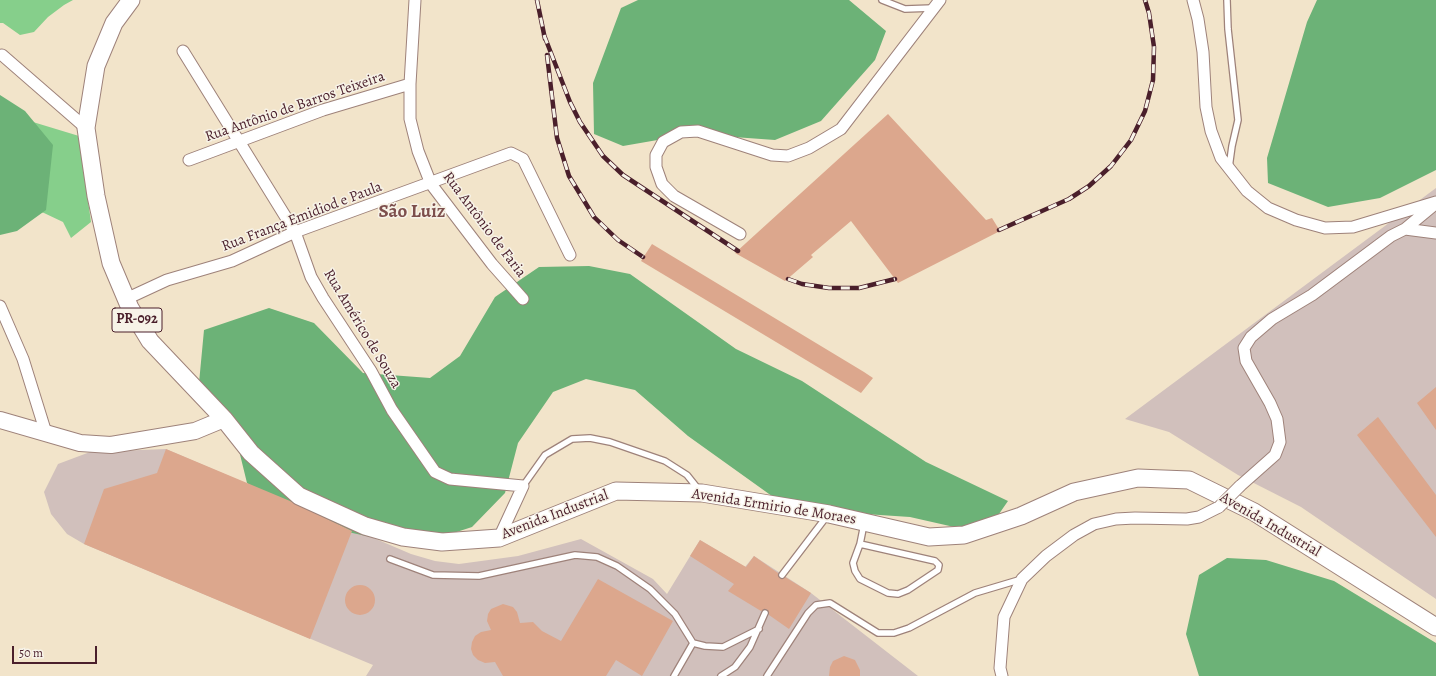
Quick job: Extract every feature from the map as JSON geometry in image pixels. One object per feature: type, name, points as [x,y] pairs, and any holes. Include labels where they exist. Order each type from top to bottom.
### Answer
[{"type":"main road","name":"PR-092","points":[[131,0],[114,23],[96,66],[86,128],[96,196],[111,263],[126,299],[150,341],[224,419]]},
{"type":"main road","points":[[0,420],[80,443],[111,445],[195,431],[224,419]]},
{"type":"main road","name":"Avenida Industrial","points":[[224,419],[251,453],[299,496],[365,526],[403,537],[442,542],[499,538],[616,491]]},
{"type":"main road","name":"Avenida Industrial","points":[[929,537],[964,535],[1021,516],[1074,492],[1138,478],[1189,480],[1254,512],[1436,627]]},
{"type":"main road","name":"Avenida Ermirio de Moraes","points":[[616,491],[702,493],[828,514],[929,537]]},
{"type":"street","name":"Rua Antônio de Faria","points":[[415,0],[410,84],[410,119],[418,151],[431,184],[492,264],[523,299]]},
{"type":"street","points":[[1193,0],[1198,19],[1203,52],[1206,107],[1211,131],[1221,158],[1247,191],[1268,208],[1296,220],[1325,228],[1352,227],[1436,202]]},
{"type":"street","points":[[740,234],[674,196],[662,184],[656,167],[656,155],[663,142],[681,132],[698,131],[772,155],[788,156],[809,148],[841,129],[936,4]]},
{"type":"street","name":"Rua Américo de Souza","points":[[182,51],[295,232],[311,277],[323,298],[371,371],[392,410],[435,472],[450,479],[523,486]]},
{"type":"street","points":[[2,55],[86,128]]},
{"type":"street","name":"Rua Antônio de Barros Teixeira","points":[[190,160],[323,110],[410,84]]},
{"type":"street","name":"Rua França Emidiod e Paula","points":[[126,299],[167,280],[232,261],[295,232],[431,184],[511,153],[523,159],[570,255]]},
{"type":"street","points":[[1002,676],[1000,668],[1004,617],[1022,579],[1046,556],[1074,535],[1094,524],[1116,519],[1187,519],[1199,517],[1219,507],[1275,455],[1280,442],[1275,414],[1246,361],[1244,348],[1251,337],[1272,319],[1312,295],[1377,245],[1405,229],[1436,202]]},
{"type":"street","points":[[1405,229],[1436,233]]},
{"type":"street","points":[[0,306],[23,359],[46,432]]},
{"type":"street","points":[[499,538],[523,486]]},
{"type":"lane","points":[[882,0],[905,9],[936,4]]},
{"type":"lane","points":[[1227,0],[1228,29],[1238,120],[1229,168]]},
{"type":"lane","points":[[523,486],[544,455],[572,438],[590,438],[610,442],[665,461],[687,475],[702,493]]},
{"type":"lane","points":[[782,575],[828,514]]},
{"type":"lane","points":[[860,544],[935,561],[939,565],[938,570],[908,590],[898,594],[888,593],[860,579],[855,571],[853,563],[860,544],[864,522]]},
{"type":"lane","points":[[390,559],[433,574],[479,576],[575,555],[597,557],[616,566],[650,589],[675,614],[693,643],[705,646],[723,647],[759,629]]},
{"type":"lane","points":[[766,676],[808,613],[816,605],[830,603],[878,633],[894,633],[908,628],[975,593],[1022,579]]},
{"type":"lane","points":[[721,676],[735,667],[750,647],[765,612]]},
{"type":"lane","points":[[674,676],[693,643]]},
{"type":"shaded area","points":[[1436,188],[1436,599],[1301,507],[1238,475],[1169,432],[1125,419]]},
{"type":"shaded area","points":[[166,449],[411,554],[435,561],[459,564],[518,556],[581,539],[653,579],[667,594],[700,540],[745,567],[754,556],[811,593],[918,676],[366,676],[373,665],[84,544],[67,534],[51,514],[44,492],[58,464],[90,452]]},
{"type":"green space","points":[[0,0],[73,0],[48,17],[34,32],[20,35],[3,23],[0,23]]},
{"type":"green space","points":[[638,0],[849,0],[886,31],[875,60],[821,121],[775,140],[692,134],[623,146],[594,134],[593,83],[621,8]]},
{"type":"green space","points":[[1317,0],[1436,0],[1436,170],[1380,198],[1328,207],[1268,183],[1267,158],[1307,22]]},
{"type":"green space","points":[[0,95],[25,111],[53,145],[46,210],[17,231],[0,235]]},
{"type":"green space","points":[[0,112],[79,136],[91,222],[71,238],[63,222],[44,213],[20,205]]},
{"type":"green space","points":[[589,266],[630,274],[736,349],[802,381],[926,462],[1008,501],[985,534],[910,517],[790,509],[688,436],[635,390],[586,379],[553,392],[518,443],[505,493],[472,527],[435,539],[380,539],[293,520],[247,483],[235,434],[199,383],[204,330],[269,308],[314,323],[363,373],[430,378],[460,356],[495,297],[539,267]]},
{"type":"green space","points":[[1227,558],[1266,560],[1334,581],[1436,643],[1436,676],[1199,676],[1186,634],[1199,575]]},
{"type":"building","points":[[888,114],[986,220],[992,218],[1000,231],[898,283],[851,221],[811,255],[813,257],[785,281],[735,253]]},
{"type":"building","points":[[652,244],[873,378],[861,393],[641,261]]},
{"type":"building","points":[[1436,387],[1436,430],[1417,403]]},
{"type":"building","points":[[1378,417],[1436,495],[1436,537],[1357,435]]},
{"type":"building","points":[[166,449],[290,501],[352,531],[310,639],[84,544],[104,489],[157,473]]},
{"type":"building","points":[[700,540],[746,567],[754,556],[778,573],[780,579],[785,577],[811,593],[789,629],[769,615],[767,609],[761,611],[728,591],[734,584],[690,556]]},
{"type":"building","points":[[598,579],[673,621],[642,676],[616,660],[606,676],[503,676],[495,662],[485,663],[478,660],[473,655],[471,649],[475,636],[481,632],[491,630],[487,621],[488,614],[491,609],[503,604],[513,607],[517,612],[520,623],[533,622],[542,631],[561,641]]},
{"type":"building","points":[[360,585],[371,589],[375,600],[371,611],[360,615],[349,611],[345,600],[349,589]]},
{"type":"building","points":[[844,656],[855,660],[860,670],[860,676],[829,676],[830,667],[833,661]]},
{"type":"railway","points":[[537,0],[545,39]]},
{"type":"railway","points":[[999,230],[1069,199],[1089,186],[1111,166],[1131,140],[1145,111],[1153,80],[1154,47],[1149,13],[1145,0]]},
{"type":"railway","points":[[544,35],[570,102],[580,122],[603,156],[623,175],[738,251]]},
{"type":"railway","points":[[547,55],[557,138],[569,176],[594,217],[618,240],[643,257]]},
{"type":"railway","points":[[788,279],[802,284],[829,288],[859,288],[895,279]]},
{"type":"district","name":"São Luiz","points":[[412,212]]}]
